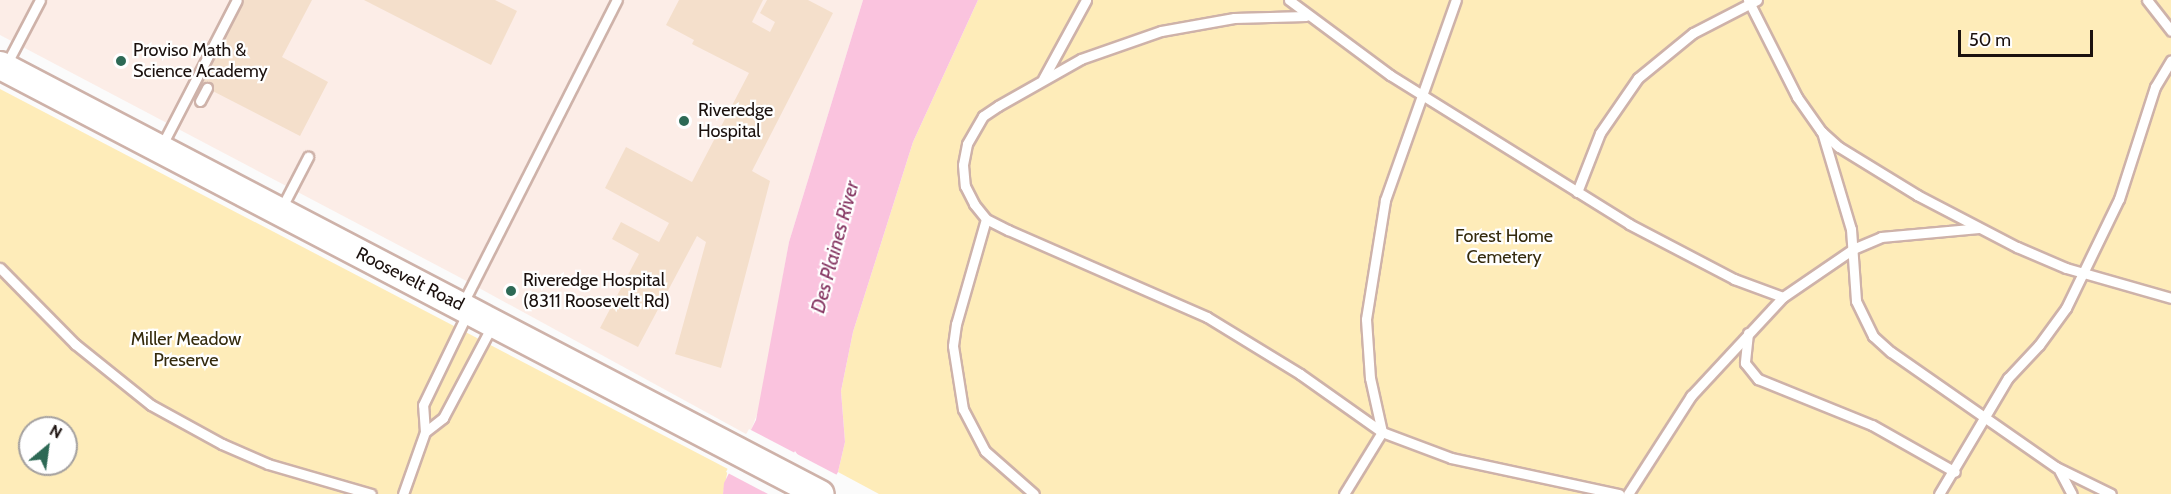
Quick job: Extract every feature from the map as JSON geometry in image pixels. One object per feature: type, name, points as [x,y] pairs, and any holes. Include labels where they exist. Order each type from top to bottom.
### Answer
[{"type":"main road","name":"Roosevelt Road","points":[[2,66],[820,494]]},
{"type":"lane","points":[[2,66],[40,0]]},
{"type":"lane","points":[[160,148],[237,0]]},
{"type":"lane","points":[[403,494],[424,432],[423,405],[466,308],[617,0]]},
{"type":"lane","points":[[1042,82],[1086,0]]},
{"type":"lane","points":[[1289,0],[1306,16],[1422,96],[1577,192],[1734,279],[1783,297]]},
{"type":"lane","points":[[1344,494],[1382,432],[1370,378],[1368,293],[1385,200],[1456,0]]},
{"type":"lane","points":[[2147,0],[2171,31]]},
{"type":"lane","points":[[1577,192],[1600,133],[1638,78],[1693,33],[1752,1],[1797,97],[1821,131],[1859,161],[1981,228],[2083,273],[2171,298]]},
{"type":"lane","points":[[1306,16],[1234,18],[1161,31],[1081,59],[983,116],[967,144],[963,165],[965,186],[986,219],[1207,316],[1300,374],[1382,432],[1451,458],[1619,494]]},
{"type":"lane","points":[[1939,494],[1955,472],[2008,378],[2066,308],[2119,199],[2155,87],[2171,60]]},
{"type":"lane","points":[[200,101],[207,88]]},
{"type":"lane","points":[[1821,131],[1846,208],[1853,249],[1856,301],[1873,336],[2056,467],[2111,494]]},
{"type":"lane","points":[[280,212],[308,157]]},
{"type":"lane","points":[[986,219],[956,324],[954,346],[963,409],[985,452],[1034,494]]},
{"type":"lane","points":[[1628,494],[1671,422],[1748,330],[1783,297],[1853,249],[1896,234],[1981,228]]},
{"type":"lane","points":[[0,268],[75,345],[159,409],[268,464],[371,494]]},
{"type":"lane","points":[[424,432],[443,418],[494,322]]},
{"type":"lane","points":[[1748,330],[1743,353],[1745,363],[1758,379],[1872,425],[1955,472]]},
{"type":"lane","points":[[2056,467],[2072,494]]},
{"type":"shaded area","points":[[0,0],[863,0],[789,242],[760,407],[751,430],[746,434],[459,277],[0,35]]},
{"type":"green space","name":"Forest Home Cemetery","points":[[978,0],[2171,0],[2171,494],[879,494],[838,472],[845,442],[841,391],[853,332],[913,142]]},
{"type":"green space","name":"Miller Meadow Preserve","points":[[0,89],[728,469],[723,494],[0,494]]},
{"type":"water","name":"Des Plaines River","points":[[863,0],[978,0],[913,142],[853,332],[841,391],[845,442],[838,472],[825,494],[795,451],[770,494],[723,494],[724,483],[756,420],[789,242]]},
{"type":"pier","points":[[749,429],[839,476],[829,494],[768,494],[726,472]]},
{"type":"building","points":[[244,0],[312,0],[282,57],[328,82],[300,136],[201,85]]},
{"type":"building","points":[[364,0],[495,0],[517,11],[491,65]]},
{"type":"building","points":[[679,0],[763,0],[752,22],[770,32],[775,22],[760,13],[767,0],[808,0],[833,13],[752,171],[770,181],[721,368],[675,354],[706,242],[697,236],[638,347],[600,328],[639,254],[612,239],[621,222],[659,242],[669,223],[605,188],[626,147],[692,182],[749,73],[692,44],[694,40],[666,25]]},
{"type":"place","name":"Proviso Math & Science Academy","points":[[121,61]]},
{"type":"place","name":"Riveredge Hospital","points":[[684,121]]},
{"type":"place","name":"Riveredge Hospital (8311 Roosevelt Rd)","points":[[511,291]]}]
